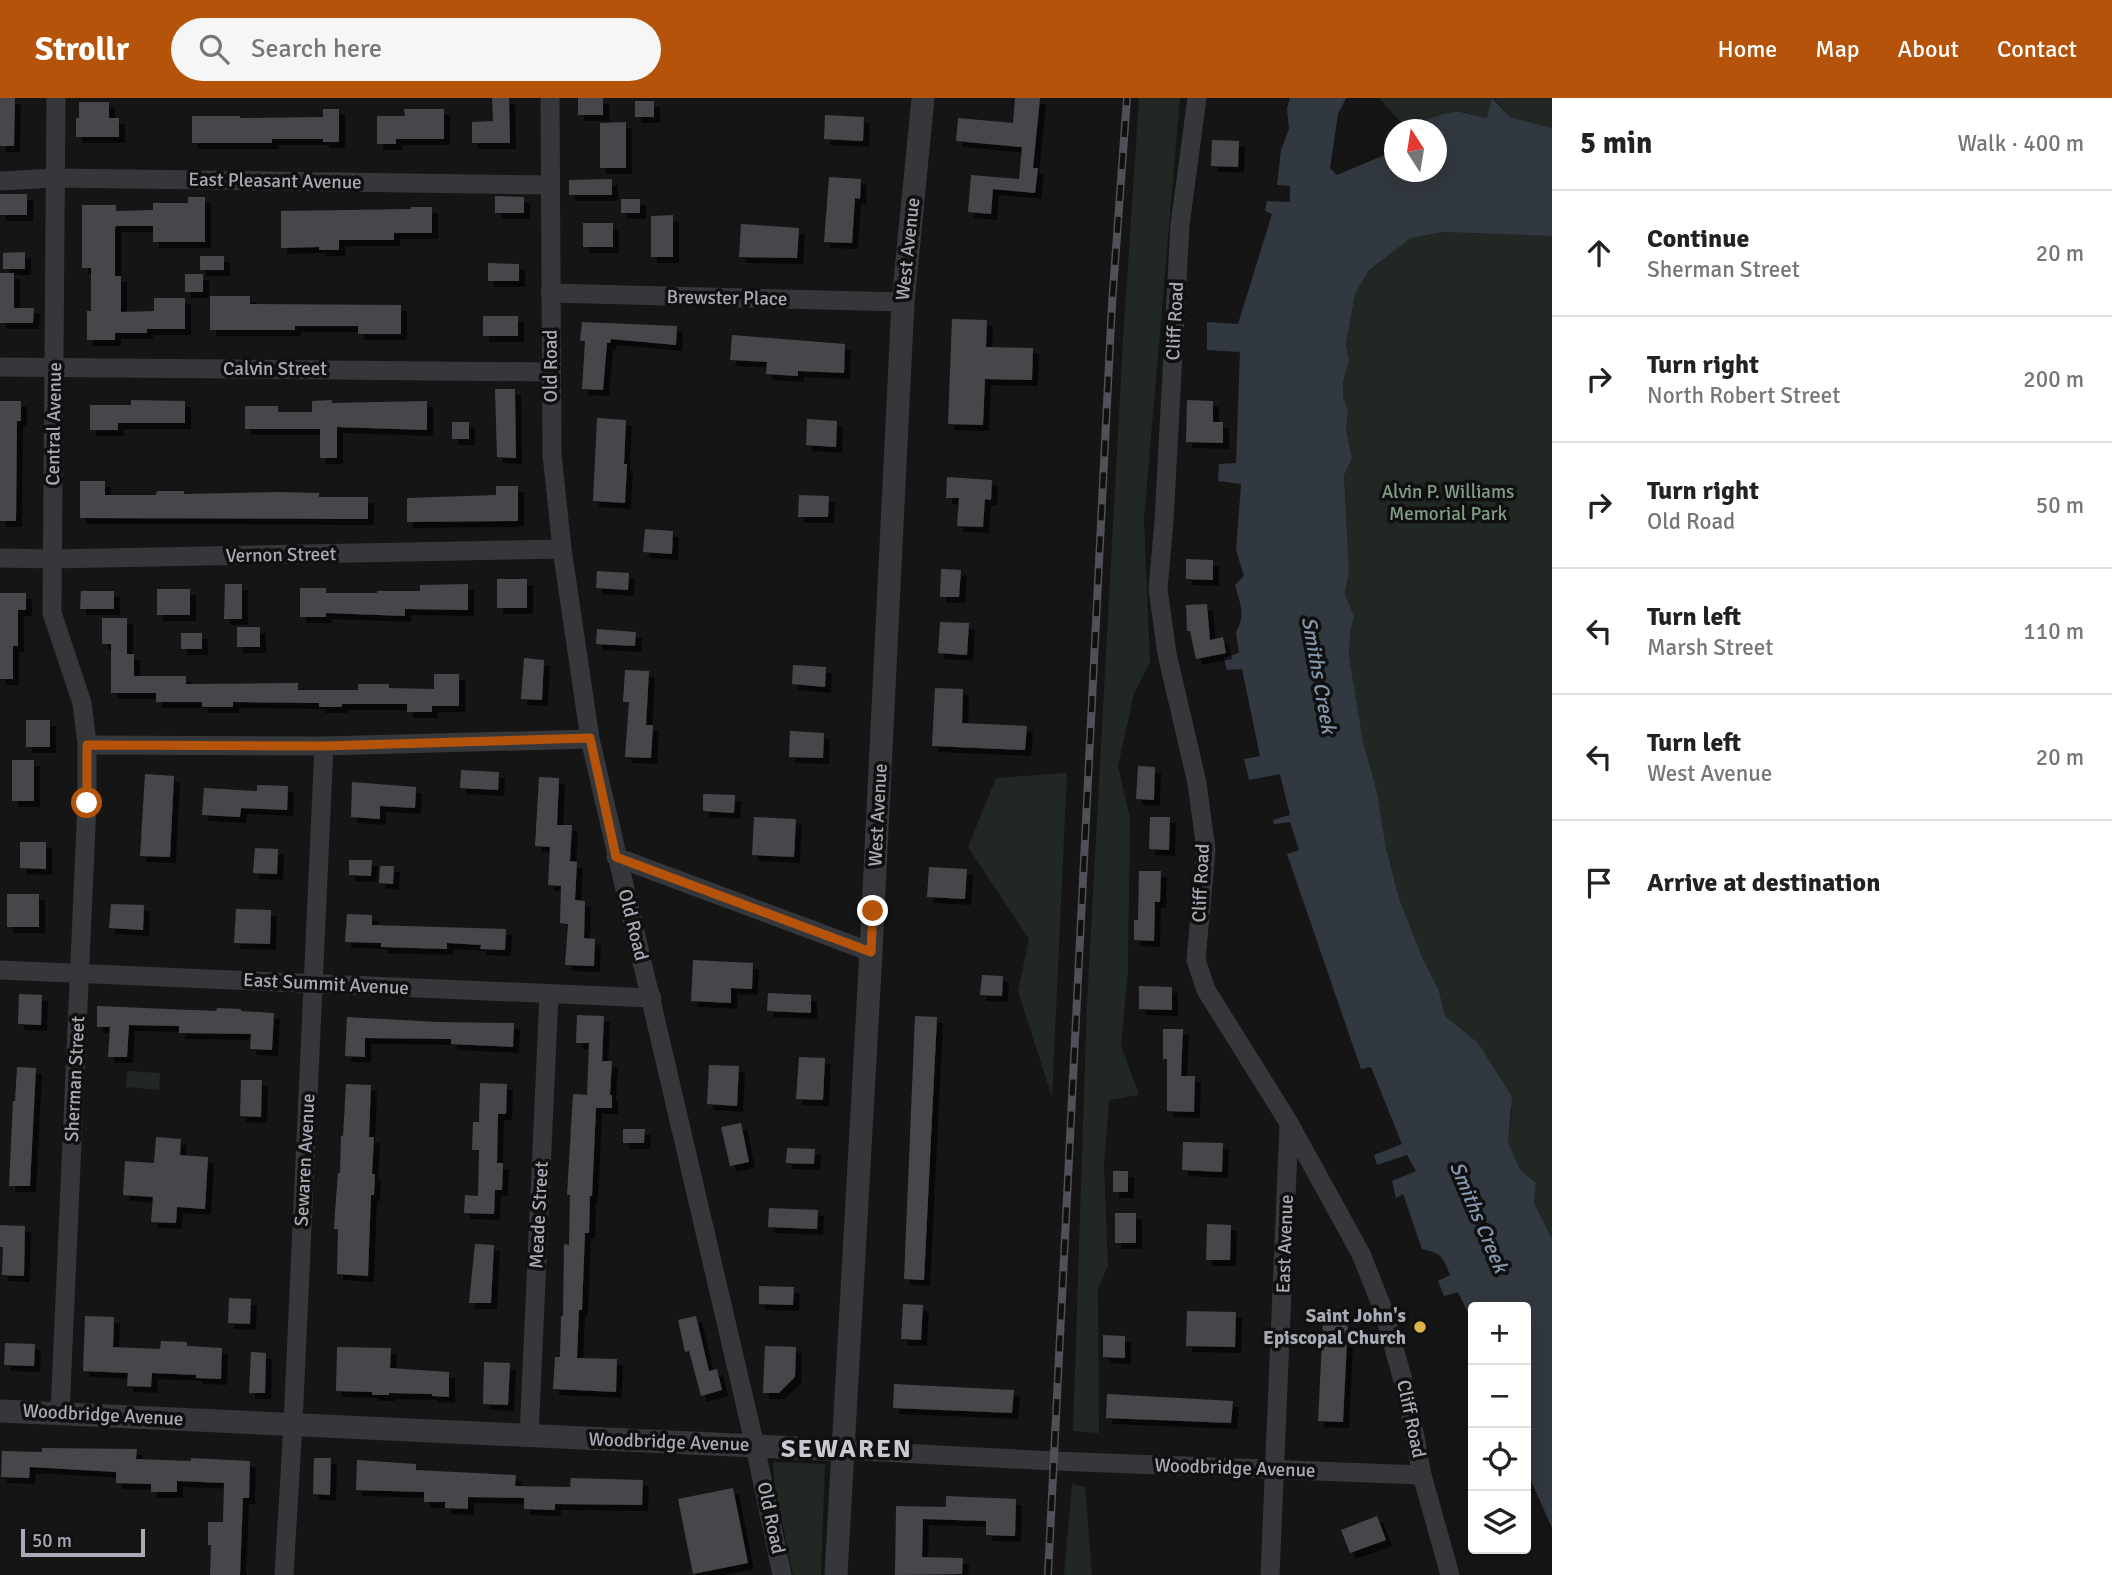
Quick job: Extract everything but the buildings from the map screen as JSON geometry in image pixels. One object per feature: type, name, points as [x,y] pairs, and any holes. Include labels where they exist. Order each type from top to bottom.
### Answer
[{"type":"street","name":"Central Avenue","points":[[56,98],[52,613],[82,703],[87,745]]},
{"type":"street","name":"Old Road","points":[[550,98],[552,454],[562,549],[590,738],[755,1446],[782,1575]]},
{"type":"street","name":"West Avenue","points":[[836,1575],[871,952],[903,302],[923,98]]},
{"type":"street","name":"Cliff Road","points":[[1197,98],[1180,225],[1158,589],[1167,654],[1197,783],[1206,850],[1196,960],[1206,990],[1289,1123],[1361,1254],[1384,1312],[1407,1395],[1422,1475],[1450,1575]]},
{"type":"street","name":"East Pleasant Avenue","points":[[0,181],[56,178],[550,185]]},
{"type":"street","name":"Brewster Place","points":[[550,293],[903,302]]},
{"type":"street","name":"Calvin Street","points":[[0,367],[551,372]]},
{"type":"street","name":"Vernon Street","points":[[0,558],[562,549]]},
{"type":"street","points":[[87,745],[324,746],[590,738]]},
{"type":"street","name":"Sherman Street","points":[[60,1413],[87,803],[87,745]]},
{"type":"street","name":"Sewaren Avenue","points":[[284,1575],[324,746]]},
{"type":"street","points":[[616,857],[871,952]]},
{"type":"street","name":"East Summit Avenue","points":[[0,970],[652,998]]},
{"type":"street","name":"Meade Street","points":[[529,1436],[550,994]]},
{"type":"street","name":"East Avenue","points":[[1270,1575],[1289,1123]]},
{"type":"street","name":"Woodbridge Avenue","points":[[0,1410],[1422,1475]]},
{"type":"green space","points":[[1139,98],[1180,98],[1144,519],[1150,663],[1134,693],[1118,766],[1130,818],[1128,971],[1121,1045],[1139,1095],[1109,1100],[1104,1166],[1108,1266],[1098,1288],[1099,1433],[1073,1431],[1087,1003]]},
{"type":"green space","points":[[1379,98],[1492,98],[1488,118],[1463,112],[1440,119],[1398,119]]},
{"type":"green space","points":[[1494,98],[1552,98],[1552,128],[1510,117]]},
{"type":"green space","name":"Alvin P. Williams Memorial Park","points":[[1443,232],[1552,236],[1552,1239],[1534,1203],[1536,1183],[1520,1171],[1508,1142],[1512,1110],[1478,1043],[1445,1016],[1439,991],[1422,957],[1399,898],[1386,848],[1377,792],[1363,743],[1349,656],[1354,616],[1345,594],[1349,571],[1344,474],[1352,458],[1346,429],[1348,410],[1343,398],[1343,381],[1349,361],[1346,344],[1355,294],[1369,270],[1411,238]]},
{"type":"green space","points":[[1067,773],[1052,1097],[1018,991],[1029,939],[968,847],[996,778]]},
{"type":"green space","points":[[127,1071],[160,1073],[159,1090],[126,1087]]},
{"type":"green space","points":[[773,1462],[825,1464],[821,1575],[793,1575],[775,1488]]},
{"type":"green space","points":[[1072,1484],[1085,1487],[1092,1575],[1064,1575]]},
{"type":"water","name":"Smiths Creek","points":[[1290,98],[1346,98],[1338,114],[1330,168],[1337,175],[1384,155],[1384,182],[1447,182],[1447,119],[1429,119],[1452,112],[1487,118],[1492,98],[1510,117],[1552,128],[1552,236],[1443,232],[1411,238],[1369,270],[1355,294],[1346,344],[1349,361],[1343,381],[1343,397],[1348,410],[1346,429],[1352,458],[1344,475],[1349,571],[1345,594],[1354,616],[1349,656],[1363,742],[1377,792],[1386,848],[1399,898],[1422,957],[1439,991],[1445,1016],[1478,1043],[1512,1097],[1508,1142],[1520,1170],[1536,1183],[1534,1203],[1552,1239],[1552,1528],[1531,1481],[1531,1302],[1468,1302],[1468,1313],[1458,1292],[1444,1296],[1438,1281],[1450,1275],[1438,1254],[1422,1249],[1403,1194],[1396,1198],[1392,1181],[1416,1171],[1407,1155],[1377,1165],[1374,1155],[1402,1144],[1371,1067],[1361,1069],[1287,854],[1299,850],[1290,822],[1274,824],[1273,820],[1290,815],[1280,774],[1249,780],[1244,759],[1260,756],[1242,669],[1227,670],[1224,658],[1239,653],[1236,632],[1241,620],[1241,609],[1235,585],[1244,576],[1236,550],[1241,484],[1218,481],[1219,464],[1236,463],[1240,352],[1207,350],[1207,322],[1238,324],[1272,214],[1265,211],[1267,201],[1290,202],[1290,186],[1277,185],[1281,150],[1289,129],[1287,108]]},
{"type":"railway","points":[[1048,1575],[1112,304],[1127,98]]},
{"type":"place","name":"Saint John's Episcopal Church","points":[[1420,1327]]},
{"type":"district","name":"SEWAREN","points":[[847,1449]]},
{"type":"route","points":[[87,803],[87,745],[324,746],[590,738],[616,857],[871,952],[873,911]]}]
